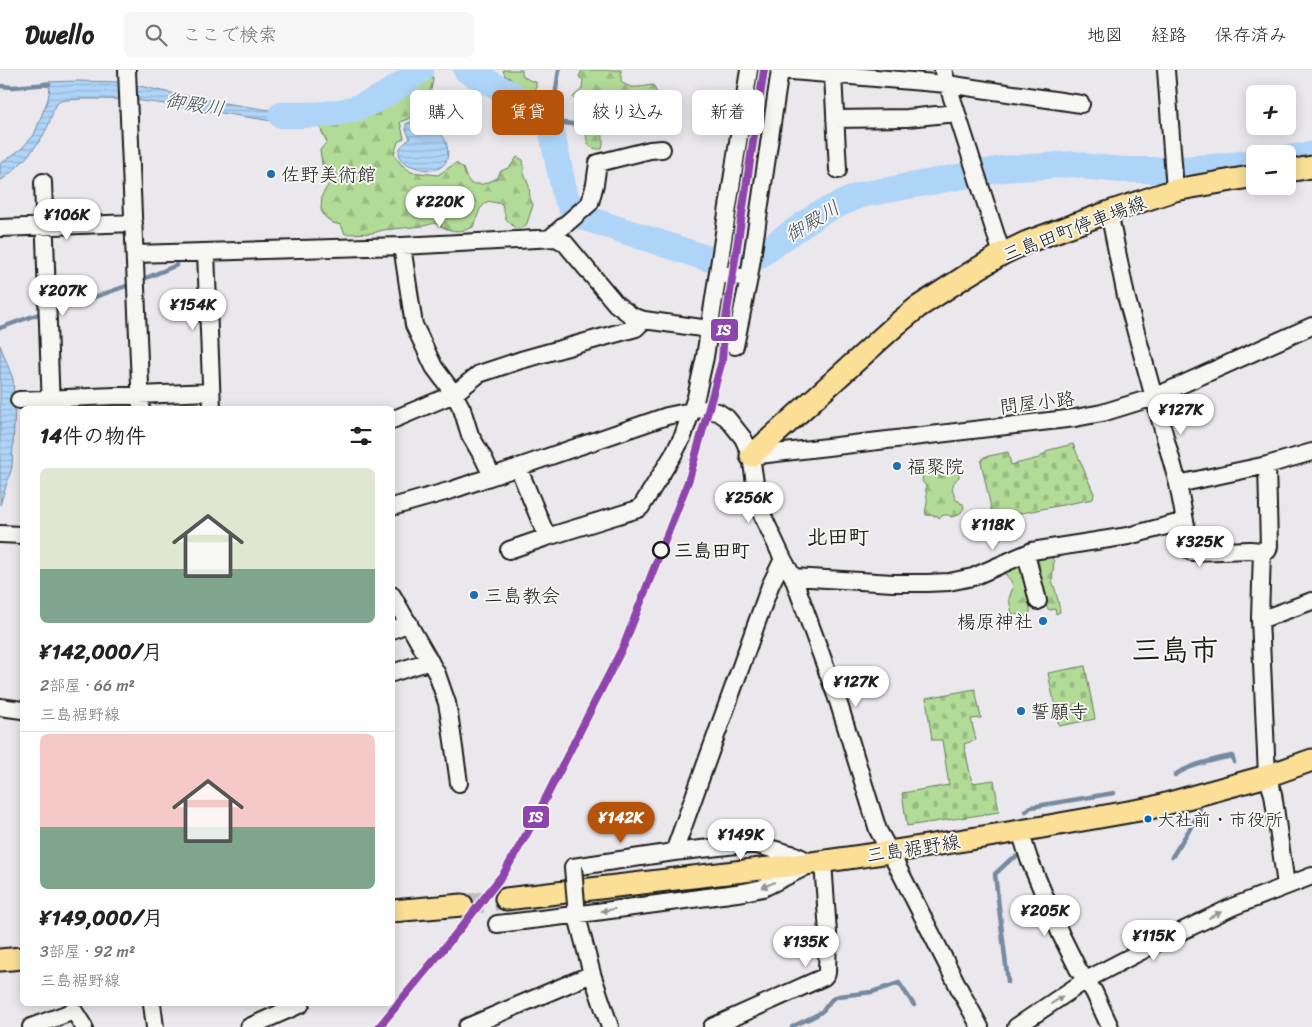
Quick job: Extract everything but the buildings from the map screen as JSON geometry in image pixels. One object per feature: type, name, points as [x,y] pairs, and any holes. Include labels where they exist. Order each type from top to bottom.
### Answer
[{"type":"main road","points":[[1296,170],[1312,167]]},
{"type":"main road","name":"三島田町停車場線","points":[[751,456],[918,307],[1002,254],[1035,239],[1175,190],[1246,178]]},
{"type":"main road","name":"三島裾野線","points":[[506,899],[817,862],[1020,831],[1150,808],[1267,776],[1312,760]]},
{"type":"main road","points":[[395,911],[462,905]]},
{"type":"main road","points":[[0,960],[20,958]]},
{"type":"street","points":[[127,70],[141,402]]},
{"type":"street","points":[[509,550],[642,507],[683,436],[702,372],[749,70]]},
{"type":"street","points":[[735,346],[749,278],[780,70],[833,75],[945,77],[1081,104]]},
{"type":"street","points":[[1166,70],[1175,190]]},
{"type":"street","points":[[833,75],[838,170]]},
{"type":"street","points":[[945,77],[1002,254]]},
{"type":"street","points":[[836,119],[907,118],[956,113]]},
{"type":"street","points":[[550,238],[590,203],[598,163],[650,150],[662,149]]},
{"type":"street","points":[[44,182],[50,404]]},
{"type":"street","points":[[1109,212],[1126,296],[1178,484],[1192,552],[1268,550],[1267,465]]},
{"type":"street","points":[[0,228],[134,223]]},
{"type":"street","points":[[135,254],[402,246],[550,238],[565,242],[616,304],[632,316],[644,320],[709,329]]},
{"type":"street","points":[[402,246],[416,332],[434,368],[454,394],[462,409],[470,435],[492,476]]},
{"type":"street","points":[[206,252],[212,406]]},
{"type":"street","points":[[719,272],[749,278]]},
{"type":"street","points":[[395,419],[454,394],[478,374],[636,328],[644,320]]},
{"type":"street","name":"問屋小路","points":[[751,456],[1085,417],[1154,397],[1312,326]]},
{"type":"street","points":[[19,400],[50,404],[141,402],[211,392]]},
{"type":"street","points":[[395,506],[452,490],[667,416],[701,409],[718,412],[727,418],[743,438],[751,456],[760,510],[793,577],[838,701],[878,830],[980,1027]]},
{"type":"street","points":[[1178,484],[1267,465],[1312,452]]},
{"type":"street","points":[[518,467],[547,537]]},
{"type":"street","points":[[793,577],[893,583],[926,584],[949,582],[973,577],[1026,554],[1040,550],[1128,536],[1185,521]]},
{"type":"street","points":[[0,534],[20,535]]},
{"type":"street","points":[[1262,550],[1260,620],[1267,776],[1273,794],[1286,885]]},
{"type":"street","points":[[1026,554],[1038,602]]},
{"type":"street","points":[[674,852],[770,586],[783,559]]},
{"type":"street","points":[[395,599],[437,674],[447,703],[459,783]]},
{"type":"street","points":[[1260,620],[1312,602]]},
{"type":"street","points":[[395,629],[409,623]]},
{"type":"street","points":[[395,672],[430,661]]},
{"type":"street","points":[[0,707],[20,710]]},
{"type":"street","points":[[1020,831],[1029,860],[1061,935],[1078,969],[1094,992],[1108,1026]]},
{"type":"street","points":[[610,1027],[592,974],[577,910],[573,867],[674,852],[738,845],[757,845],[817,862]]},
{"type":"street","points":[[497,924],[577,910],[608,910],[744,892],[763,888],[817,862]]},
{"type":"street","points":[[712,1027],[824,977],[827,973],[828,933],[817,862]]},
{"type":"street","points":[[1016,1027],[1086,980],[1157,943],[1232,907],[1312,876]]},
{"type":"street","points":[[467,1027],[592,974]]},
{"type":"street","points":[[152,1006],[155,1027]]},
{"type":"street","points":[[250,1027],[297,1006]]},
{"type":"street","points":[[31,1027],[72,1007],[84,1027]]},
{"type":"green space","points":[[503,70],[522,70],[522,75],[536,82],[536,90],[523,90],[518,84],[505,76]]},
{"type":"green space","points":[[582,70],[621,70],[621,81],[625,84],[636,87],[653,85],[656,90],[581,90],[583,80],[579,77]]},
{"type":"green space","points":[[420,77],[426,80],[433,77],[431,90],[410,90],[410,118],[400,122],[404,138],[398,142],[394,154],[401,164],[411,172],[438,175],[456,163],[463,168],[471,184],[483,184],[496,179],[501,171],[510,167],[517,157],[523,160],[524,174],[533,205],[526,226],[516,229],[506,219],[502,204],[488,201],[480,209],[473,227],[458,231],[449,230],[435,223],[373,233],[345,234],[341,225],[333,223],[325,217],[321,210],[322,195],[329,184],[323,170],[320,150],[327,142],[319,123],[328,117],[342,116],[358,110],[370,109]]},
{"type":"green space","points":[[587,135],[602,135],[602,149],[591,147],[587,142]]},
{"type":"green space","points":[[1073,444],[1094,494],[1093,499],[996,518],[993,517],[981,462],[984,457],[1008,452],[1011,465],[1039,458],[1049,450]]},
{"type":"green space","points":[[927,471],[938,472],[940,477],[956,471],[959,475],[953,488],[956,500],[963,504],[964,508],[959,515],[951,517],[945,515],[939,518],[938,516],[926,515],[926,486],[922,481],[923,475]]},
{"type":"green space","points":[[1051,556],[1054,561],[1052,581],[1060,612],[1056,614],[1055,609],[1050,610],[1047,608],[1044,600],[1032,602],[1030,604],[1030,613],[1026,617],[1012,613],[1009,599],[1013,586],[1003,568],[1015,560]]},
{"type":"green space","points":[[1085,666],[1095,719],[1059,726],[1048,673]]},
{"type":"green space","points":[[975,689],[981,718],[971,719],[976,740],[964,744],[972,783],[994,780],[999,812],[907,826],[902,793],[949,785],[942,740],[932,740],[926,698]]},
{"type":"water","points":[[44,82],[121,82],[171,93],[276,111],[315,107],[316,119],[272,121],[129,100],[64,100],[57,104],[46,130],[32,151],[0,181],[0,164],[21,149],[34,135],[48,99],[50,87],[44,86]]},
{"type":"water","points":[[410,122],[410,135],[442,135],[445,139],[448,154],[444,165],[440,168],[428,170],[412,166],[401,160],[399,150],[410,138],[406,124]]},
{"type":"water","points":[[0,345],[13,379],[15,407],[12,467],[0,505]]},
{"type":"waterway","name":"御殿川","points":[[281,115],[322,114],[352,109],[385,95],[421,70]]},
{"type":"waterway","name":"御殿川","points":[[466,70],[548,114],[565,195],[571,207],[579,216],[715,261],[742,263],[750,261],[820,213],[860,195],[1002,169],[1076,164],[1123,170],[1167,170],[1246,163]]},
{"type":"waterway","points":[[556,90],[559,70]]},
{"type":"waterway","points":[[0,86],[13,87],[49,84]]},
{"type":"waterway","points":[[564,123],[574,124]]},
{"type":"waterway","name":"御殿川","points":[[1296,157],[1312,155]]},
{"type":"waterway","points":[[139,281],[177,265]]},
{"type":"waterway","points":[[51,310],[132,284]]},
{"type":"waterway","points":[[0,328],[44,312]]},
{"type":"waterway","points":[[1175,775],[1194,766],[1226,757],[1232,756],[1234,762]]},
{"type":"waterway","points":[[1026,811],[1031,807],[1114,793]]},
{"type":"waterway","points":[[1172,857],[1200,809]]},
{"type":"waterway","points":[[1008,982],[995,874],[1010,860],[1020,855]]},
{"type":"waterway","points":[[792,1027],[824,1010],[835,997],[872,992],[899,983],[914,1005]]},
{"type":"tunnel","points":[[462,905],[506,899]]},
{"type":"transit line","name":"IS","points":[[379,1027],[504,873],[533,823],[624,645],[689,479],[722,361],[724,332],[764,70]]},
{"type":"place","name":"佐野美術館","points":[[271,174]]},
{"type":"place","name":"福聚院","points":[[897,466]]},
{"type":"place","name":"三島田町","points":[[661,550]]},
{"type":"place","name":"三島教会","points":[[474,595]]},
{"type":"place","name":"楊原神社","points":[[1043,621]]},
{"type":"place","name":"誓願寺","points":[[1021,711]]},
{"type":"place","name":"大社前・市役所","points":[[1148,819]]},
{"type":"district","name":"北田町","points":[[838,537]]},
{"type":"district","name":"三島市","points":[[1175,650]]}]
